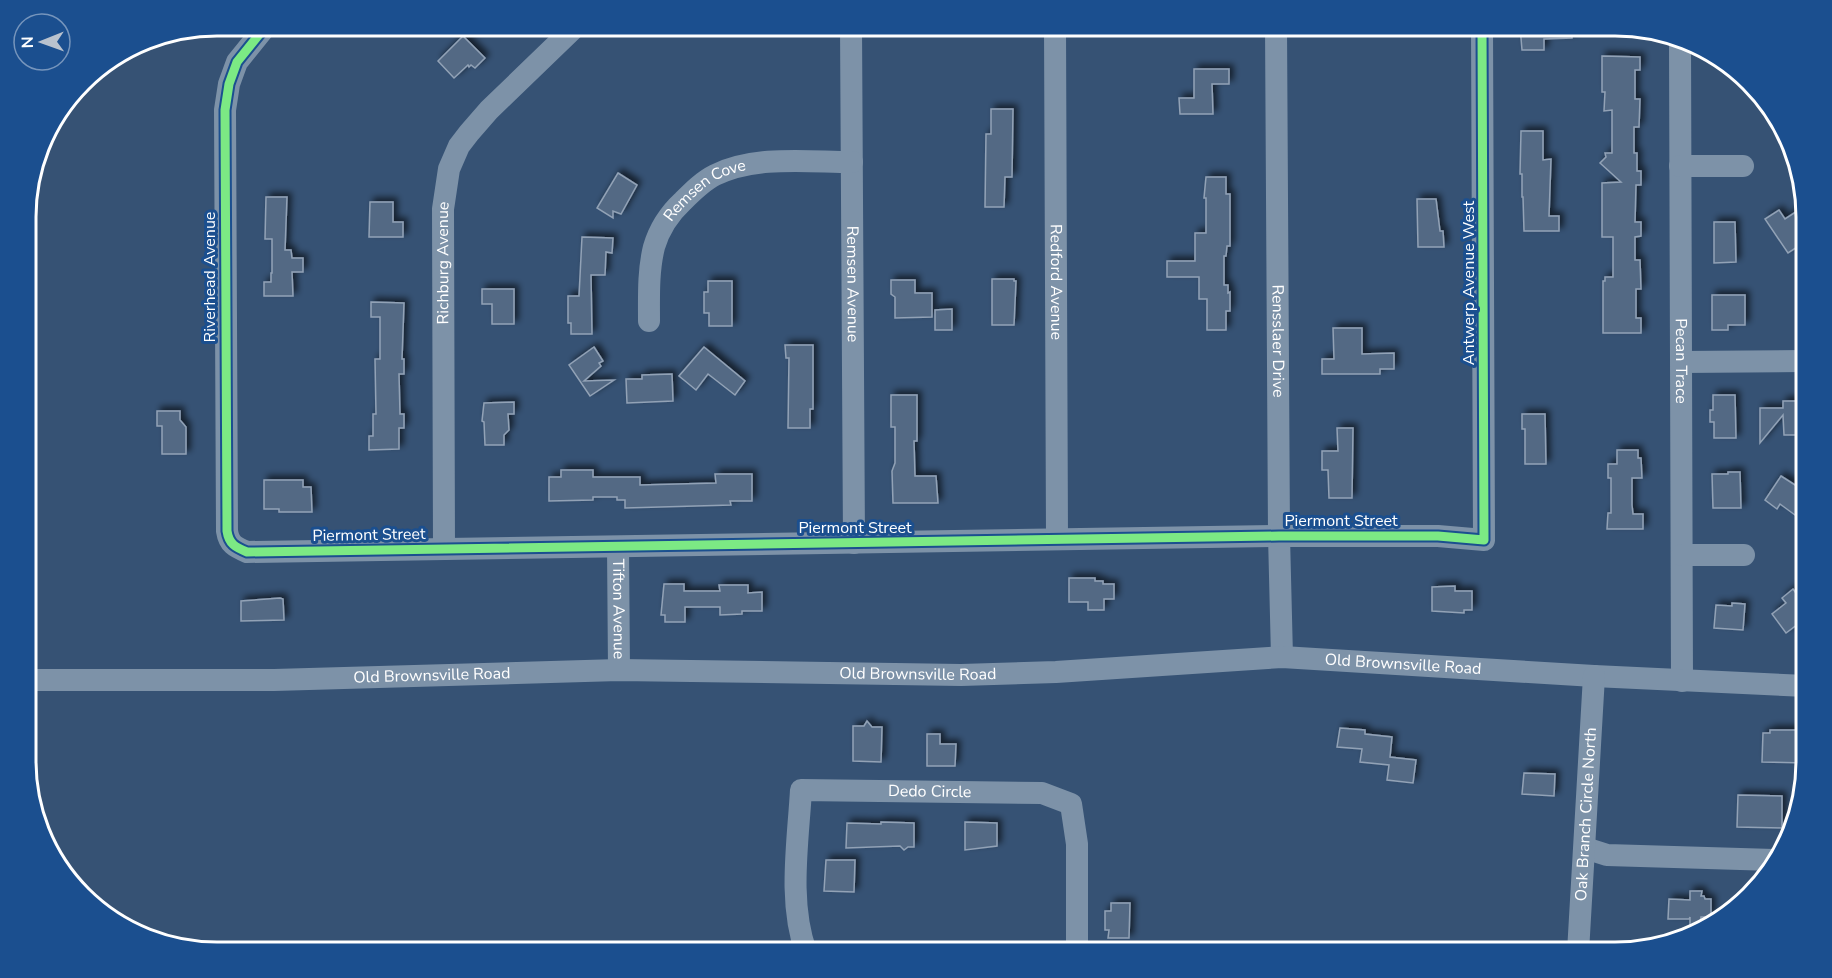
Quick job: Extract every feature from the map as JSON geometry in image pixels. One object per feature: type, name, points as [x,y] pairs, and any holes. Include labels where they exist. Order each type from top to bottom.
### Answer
[{"type":"street","name":"Riverhead Avenue","points":[[229,541],[226,490],[225,110],[229,84],[237,62],[258,36]]},
{"type":"street","name":"Richburg Avenue","points":[[444,549],[443,209],[449,169],[459,147],[476,124],[566,36]]},
{"type":"street","name":"Remsen Avenue","points":[[851,36],[854,543]]},
{"type":"street","name":"Redford Avenue","points":[[1055,36],[1056,539]]},
{"type":"street","name":"Rensslaer Drive","points":[[1276,36],[1281,657]]},
{"type":"street","name":"Antwerp Avenue West","points":[[1482,36],[1484,540]]},
{"type":"street","name":"Pecan Trace","points":[[1680,49],[1682,681]]},
{"type":"street","name":"Remsen Cove","points":[[650,321],[650,278],[654,247],[667,219],[694,190],[715,175],[748,166],[774,162],[852,162]]},
{"type":"street","points":[[1680,166],[1743,166]]},
{"type":"street","points":[[1681,362],[1796,362]]},
{"type":"street","name":"Piermont Street","points":[[229,541],[236,548],[247,552],[1279,536],[1438,536],[1484,540]]},
{"type":"street","name":"Tifton Avenue","points":[[618,547],[619,670]]},
{"type":"street","points":[[1682,555],[1744,555]]},
{"type":"street","name":"Old Brownsville Road","points":[[36,680],[274,680],[619,670],[961,675],[1068,671],[1281,657],[1796,686]]},
{"type":"street","name":"Oak Branch Circle North","points":[[1579,942],[1594,676]]},
{"type":"street","name":"Dedo Circle","points":[[803,942],[797,918],[797,857],[801,790],[1042,793],[1071,804],[1077,844],[1077,942]]},
{"type":"street","points":[[1585,848],[1608,855],[1766,860]]},
{"type":"building","points":[[463,36],[485,58],[475,68],[468,65],[454,78],[438,61]]},
{"type":"building","points":[[1521,36],[1572,36],[1572,38],[1544,39],[1544,50],[1522,50]]},
{"type":"building","points":[[1602,56],[1640,57],[1640,70],[1635,70],[1635,99],[1640,99],[1639,127],[1634,127],[1634,153],[1637,153],[1637,171],[1641,171],[1641,185],[1636,185],[1635,222],[1641,222],[1641,236],[1635,237],[1635,260],[1640,260],[1641,289],[1636,289],[1636,318],[1641,318],[1641,333],[1603,333],[1603,281],[1605,277],[1613,277],[1613,237],[1602,237],[1602,183],[1621,182],[1600,163],[1606,157],[1605,153],[1612,153],[1612,110],[1604,111]]},
{"type":"building","points":[[1194,69],[1229,69],[1229,84],[1212,84],[1213,114],[1180,114],[1179,98],[1194,98]]},
{"type":"building","points":[[991,109],[1013,109],[1012,177],[1005,177],[1004,207],[985,207],[986,134],[991,134]]},
{"type":"building","points":[[1521,131],[1543,131],[1543,160],[1551,159],[1549,216],[1559,216],[1559,231],[1524,231],[1522,174],[1520,174]]},
{"type":"building","points":[[618,173],[637,185],[621,214],[613,211],[613,218],[597,208]]},
{"type":"building","points":[[1206,177],[1226,177],[1226,194],[1230,194],[1230,246],[1227,246],[1226,256],[1224,256],[1224,285],[1228,285],[1228,293],[1230,292],[1230,311],[1226,311],[1226,330],[1207,330],[1207,299],[1199,299],[1199,277],[1167,277],[1167,261],[1195,261],[1195,233],[1206,233],[1206,198],[1204,198]]},
{"type":"building","points":[[266,197],[287,197],[285,250],[291,250],[292,258],[303,258],[303,272],[292,272],[293,296],[264,296],[264,282],[271,282],[272,273],[272,239],[265,239]]},
{"type":"building","points":[[1417,199],[1436,199],[1444,247],[1418,247]]},
{"type":"building","points":[[370,202],[393,202],[393,222],[403,222],[403,237],[369,237]]},
{"type":"building","points":[[1779,210],[1785,219],[1796,212],[1796,248],[1788,253],[1765,219]]},
{"type":"building","points":[[1714,222],[1735,222],[1736,262],[1714,263]]},
{"type":"building","points":[[582,237],[613,238],[612,253],[606,252],[605,275],[591,275],[592,334],[571,334],[571,323],[568,323],[568,296],[579,296]]},
{"type":"building","points":[[992,279],[1014,279],[1016,281],[1014,325],[992,325]]},
{"type":"building","points":[[891,280],[915,280],[915,293],[932,293],[932,317],[895,318],[895,297],[891,294]]},
{"type":"building","points":[[708,281],[732,281],[732,326],[709,326],[709,313],[704,313],[704,292],[708,292]]},
{"type":"building","points":[[482,289],[514,289],[514,324],[492,324],[492,304],[482,304]]},
{"type":"building","points":[[1712,295],[1745,295],[1745,325],[1728,325],[1728,330],[1712,330]]},
{"type":"building","points":[[371,302],[404,303],[402,359],[404,359],[404,374],[399,374],[400,414],[404,414],[404,428],[399,428],[399,449],[369,450],[369,436],[373,436],[373,414],[376,414],[375,359],[380,359],[380,317],[371,317]]},
{"type":"building","points":[[952,309],[952,330],[935,330],[935,310]]},
{"type":"building","points":[[1333,328],[1362,328],[1362,354],[1394,353],[1394,369],[1380,369],[1380,374],[1322,374],[1322,359],[1334,359]]},
{"type":"building","points":[[785,345],[813,345],[813,409],[810,409],[810,428],[788,428],[789,358],[786,358]]},
{"type":"building","points":[[594,347],[603,361],[599,363],[601,366],[584,381],[614,380],[590,396],[569,365]]},
{"type":"building","points":[[704,347],[745,381],[735,395],[708,374],[696,390],[679,376]]},
{"type":"building","points":[[672,374],[673,401],[627,403],[626,379],[642,379],[642,375]]},
{"type":"building","points":[[891,395],[917,395],[917,441],[914,441],[915,476],[936,476],[938,503],[893,503],[892,471],[895,463],[895,427],[891,427]]},
{"type":"building","points":[[1713,395],[1735,395],[1736,438],[1714,438],[1714,422],[1710,422]]},
{"type":"building","points":[[1783,401],[1796,401],[1796,435],[1784,435],[1783,415],[1760,443],[1760,408],[1783,408]]},
{"type":"building","points":[[514,402],[514,414],[508,414],[509,430],[504,435],[504,445],[485,445],[484,422],[482,421],[484,403]]},
{"type":"building","points":[[157,411],[180,411],[180,420],[186,427],[186,454],[162,454],[162,426],[157,426]]},
{"type":"building","points":[[1522,414],[1545,414],[1546,464],[1525,464],[1525,429],[1522,429]]},
{"type":"building","points":[[1337,428],[1353,428],[1352,498],[1329,498],[1328,470],[1322,470],[1322,451],[1338,451]]},
{"type":"building","points":[[1617,450],[1638,450],[1638,458],[1641,458],[1642,478],[1632,478],[1632,505],[1633,514],[1643,514],[1643,529],[1607,529],[1608,513],[1611,513],[1611,478],[1608,478],[1608,464],[1617,464]]},
{"type":"building","points":[[561,470],[593,470],[593,477],[640,477],[640,485],[716,483],[715,474],[752,474],[752,501],[730,501],[731,505],[625,508],[625,500],[617,500],[617,497],[549,501],[549,477],[561,477]]},
{"type":"building","points":[[1728,472],[1740,472],[1741,508],[1713,508],[1712,474],[1728,474]]},
{"type":"building","points":[[1781,476],[1796,486],[1795,515],[1780,504],[1777,509],[1765,500]]},
{"type":"building","points":[[264,480],[303,480],[303,487],[311,487],[312,512],[279,512],[279,509],[264,509]]},
{"type":"building","points":[[1069,578],[1095,578],[1095,581],[1103,581],[1103,584],[1114,584],[1114,599],[1104,599],[1104,610],[1088,610],[1088,602],[1069,602]]},
{"type":"building","points":[[664,584],[684,584],[684,591],[720,591],[719,585],[748,585],[748,593],[762,592],[762,611],[742,611],[742,614],[720,615],[720,607],[685,607],[685,622],[665,622],[665,615],[661,615]]},
{"type":"building","points":[[1455,586],[1455,591],[1472,591],[1472,610],[1464,610],[1464,613],[1432,611],[1432,587]]},
{"type":"building","points":[[1793,589],[1796,593],[1796,626],[1786,633],[1772,614],[1786,603],[1782,598]]},
{"type":"building","points":[[283,599],[284,620],[241,621],[241,601]]},
{"type":"building","points":[[1732,603],[1745,604],[1743,630],[1714,628],[1716,605],[1732,606]]},
{"type":"building","points":[[867,721],[872,727],[882,727],[881,762],[853,761],[853,726],[864,726]]},
{"type":"building","points":[[1340,728],[1365,730],[1365,734],[1392,737],[1390,757],[1416,760],[1413,783],[1387,780],[1389,765],[1360,762],[1362,749],[1337,747]]},
{"type":"building","points":[[1770,730],[1796,730],[1796,763],[1762,762],[1763,733],[1770,733]]},
{"type":"building","points":[[927,734],[940,734],[940,744],[956,744],[955,766],[927,766]]},
{"type":"building","points":[[1524,773],[1555,774],[1554,796],[1522,794]]},
{"type":"building","points":[[1738,795],[1782,796],[1782,828],[1737,827]]},
{"type":"building","points":[[881,822],[914,823],[914,847],[904,850],[900,846],[846,848],[847,823],[881,824]]},
{"type":"building","points":[[965,822],[997,823],[997,846],[965,850]]},
{"type":"building","points":[[826,860],[855,860],[854,892],[824,891]]},
{"type":"building","points":[[1690,891],[1702,891],[1701,896],[1711,899],[1711,913],[1690,925],[1690,917],[1689,919],[1668,919],[1669,899],[1690,900]]},
{"type":"building","points":[[1111,903],[1130,903],[1129,938],[1108,938],[1109,930],[1105,930],[1105,911],[1111,911]]},
{"type":"cycle path","points":[[258,36],[237,62],[229,84],[225,110],[227,531],[233,544],[247,552],[1279,536],[1438,536],[1484,540],[1482,36]]}]
